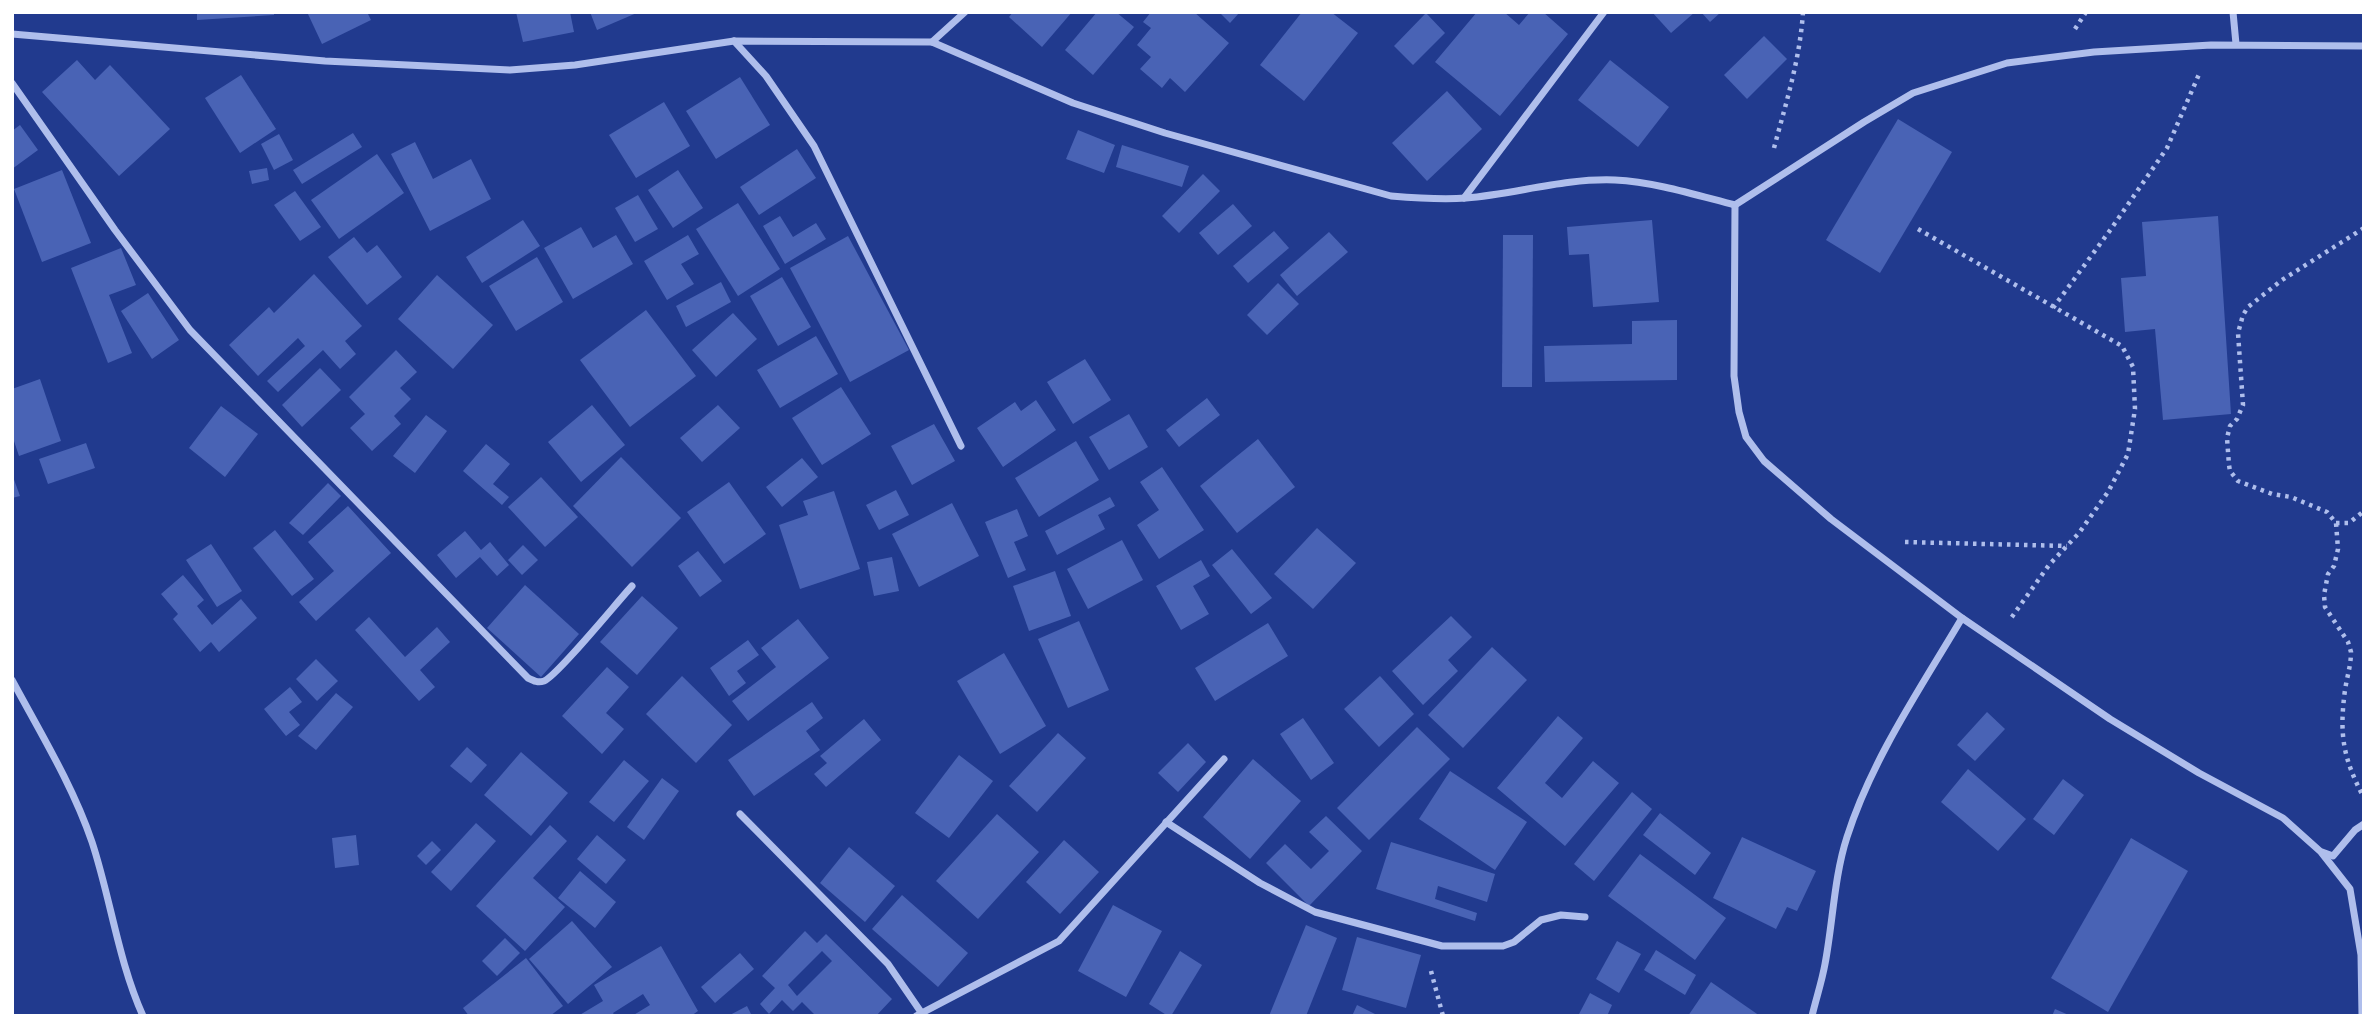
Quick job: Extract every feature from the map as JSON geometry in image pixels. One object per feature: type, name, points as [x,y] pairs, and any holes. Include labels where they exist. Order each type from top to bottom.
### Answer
[{"type":"street","points":[[932,42],[965,12]]},
{"type":"street","points":[[1465,198],[1604,12]]},
{"type":"street","points":[[2234,12],[2236,44]]},
{"type":"street","points":[[12,34],[325,61],[510,70],[575,65],[734,41],[932,42],[1073,103],[1165,133],[1391,196],[1424,199],[1465,198],[1562,184],[1613,180],[1643,183],[1735,205],[1913,93],[2007,63],[2081,53],[2211,45],[2364,46]]},
{"type":"street","points":[[734,41],[766,76],[814,146],[961,446]]},
{"type":"street","points":[[12,83],[123,241],[190,330],[528,678],[534,681],[547,680],[632,586]]},
{"type":"street","points":[[1735,205],[1734,376],[1746,437],[1764,461],[1831,519],[1994,641],[2110,719],[2199,773],[2283,818],[2321,852],[2350,889],[2361,955],[2362,1016]]},
{"type":"street","points":[[1812,1016],[1825,966],[1836,889],[1851,827],[1864,792],[1892,737],[1962,618]]},
{"type":"street","points":[[12,680],[63,777],[88,832],[130,986],[143,1016]]},
{"type":"street","points":[[740,814],[888,964],[920,1014],[1059,941],[1224,760]]},
{"type":"street","points":[[1166,822],[1260,883],[1315,912],[1421,940],[1454,947],[1503,946],[1514,942],[1541,920],[1561,915],[1585,917]]},
{"type":"street","points":[[2321,852],[2333,856],[2355,830],[2364,824]]},
{"type":"path","points":[[1763,186],[1790,90],[1801,38],[1803,12]]},
{"type":"path","points":[[2053,308],[2167,148],[2211,45]]},
{"type":"path","points":[[2364,228],[2282,280],[2248,307],[2238,333],[2243,405],[2237,419],[2230,426],[2227,438],[2229,465],[2238,481],[2272,494],[2291,497],[2327,512],[2336,523],[2338,549],[2334,566],[2328,574],[2325,607],[2348,642],[2351,652],[2344,710],[2344,751],[2364,798]]},
{"type":"path","points":[[1918,229],[2122,346],[2133,367],[2136,409],[2128,454],[2108,492],[2079,533],[2049,565],[1994,641]]},
{"type":"path","points":[[2336,523],[2349,523],[2364,511]]},
{"type":"path","points":[[1862,542],[2067,546]]},
{"type":"path","points":[[1421,940],[1443,1016]]},
{"type":"building","points":[[197,12],[274,12],[274,15],[197,20]]},
{"type":"building","points":[[307,12],[367,12],[371,20],[322,44]]},
{"type":"building","points":[[516,12],[570,12],[574,32],[523,42]]},
{"type":"building","points":[[590,12],[639,12],[597,30]]},
{"type":"building","points":[[1013,12],[1072,12],[1042,47],[1009,17]]},
{"type":"building","points":[[1097,12],[1116,12],[1134,27],[1093,75],[1065,50]]},
{"type":"building","points":[[1151,12],[1194,12],[1229,43],[1185,92],[1170,78],[1162,88],[1140,69],[1151,57],[1137,45],[1151,28],[1143,22]]},
{"type":"building","points":[[1219,12],[1240,12],[1230,23]]},
{"type":"building","points":[[1302,12],[1331,12],[1358,33],[1304,101],[1260,65]]},
{"type":"building","points":[[1477,12],[1504,12],[1519,25],[1530,12],[1543,12],[1568,34],[1500,116],[1435,62]]},
{"type":"building","points":[[1652,12],[1695,12],[1671,33]]},
{"type":"building","points":[[1701,12],[1721,12],[1710,22]]},
{"type":"building","points":[[1426,13],[1445,33],[1413,65],[1394,46]]},
{"type":"building","points":[[1764,36],[1787,59],[1747,99],[1724,75]]},
{"type":"building","points":[[77,60],[95,80],[110,65],[170,129],[119,176],[42,92]]},
{"type":"building","points":[[1610,60],[1669,107],[1638,147],[1578,100]]},
{"type":"building","points":[[241,75],[276,129],[240,153],[205,98]]},
{"type":"building","points":[[740,77],[770,125],[716,159],[686,111]]},
{"type":"building","points":[[1447,91],[1482,129],[1427,181],[1392,143]]},
{"type":"building","points":[[664,102],[690,146],[636,178],[609,135]]},
{"type":"building","points":[[1898,119],[1952,152],[1880,273],[1826,240]]},
{"type":"building","points":[[20,125],[38,150],[12,169],[12,131]]},
{"type":"building","points":[[1078,130],[1115,145],[1104,173],[1066,159]]},
{"type":"building","points":[[353,133],[362,147],[302,184],[293,170]]},
{"type":"building","points":[[279,134],[293,160],[274,170],[261,144]]},
{"type":"building","points":[[415,142],[433,179],[471,159],[491,199],[430,231],[391,154]]},
{"type":"building","points":[[1122,145],[1189,166],[1182,187],[1116,167]]},
{"type":"building","points":[[797,149],[816,178],[759,215],[740,187]]},
{"type":"building","points":[[377,154],[404,193],[339,239],[311,200]]},
{"type":"building","points":[[267,168],[269,180],[252,184],[249,171]]},
{"type":"building","points":[[62,170],[91,243],[42,262],[14,189]]},
{"type":"building","points":[[678,170],[703,208],[673,228],[648,190]]},
{"type":"building","points":[[1203,174],[1220,191],[1179,233],[1162,216]]},
{"type":"building","points":[[295,191],[321,227],[300,241],[274,205]]},
{"type":"building","points":[[638,195],[658,229],[635,242],[615,208]]},
{"type":"building","points":[[738,203],[780,269],[738,296],[696,229]]},
{"type":"building","points":[[1233,204],[1252,226],[1218,255],[1199,233]]},
{"type":"building","points":[[780,216],[793,237],[816,223],[826,239],[785,264],[763,226]]},
{"type":"building","points":[[2218,216],[2231,414],[2163,420],[2155,329],[2125,332],[2121,278],[2146,276],[2142,222]]},
{"type":"building","points":[[523,220],[540,246],[482,283],[466,257]]},
{"type":"building","points":[[1652,220],[1659,302],[1593,307],[1589,254],[1569,255],[1567,227]]},
{"type":"building","points":[[581,227],[593,248],[616,235],[633,264],[573,299],[544,248]]},
{"type":"building","points":[[1274,231],[1289,248],[1248,283],[1233,266]]},
{"type":"building","points":[[1329,232],[1348,252],[1297,296],[1280,275]]},
{"type":"building","points":[[688,235],[699,254],[681,264],[694,284],[667,300],[644,261]]},
{"type":"building","points":[[1503,235],[1533,235],[1532,387],[1502,387]]},
{"type":"building","points":[[848,236],[909,350],[850,382],[790,268]]},
{"type":"building","points":[[354,237],[367,253],[377,245],[402,277],[367,305],[328,257]]},
{"type":"building","points":[[121,248],[136,285],[109,295],[132,353],[108,363],[71,268]]},
{"type":"building","points":[[537,257],[563,302],[516,331],[489,286]]},
{"type":"building","points":[[314,274],[362,326],[345,341],[356,354],[340,369],[323,350],[278,392],[267,381],[305,346],[298,338],[258,376],[229,345],[269,307],[274,313]]},
{"type":"building","points":[[437,275],[493,325],[453,369],[398,319]]},
{"type":"building","points":[[782,277],[811,327],[778,346],[750,296]]},
{"type":"building","points":[[721,282],[731,302],[686,327],[676,306]]},
{"type":"building","points":[[1278,283],[1299,304],[1267,335],[1247,315]]},
{"type":"building","points":[[148,293],[179,340],[152,359],[121,311]]},
{"type":"building","points":[[646,310],[696,376],[630,427],[580,360]]},
{"type":"building","points":[[733,313],[757,339],[716,377],[692,350]]},
{"type":"building","points":[[1677,320],[1677,380],[1545,382],[1544,346],[1632,344],[1632,321]]},
{"type":"building","points":[[816,336],[838,374],[780,408],[757,370]]},
{"type":"building","points":[[396,350],[417,372],[400,388],[411,399],[394,416],[401,424],[372,451],[350,428],[365,414],[349,397]]},
{"type":"building","points":[[1085,359],[1111,400],[1073,424],[1047,382]]},
{"type":"building","points":[[320,368],[341,390],[302,427],[282,405]]},
{"type":"building","points":[[40,379],[61,441],[19,456],[12,435],[12,389]]},
{"type":"building","points":[[841,387],[871,434],[822,465],[792,418]]},
{"type":"building","points":[[1207,398],[1220,415],[1179,447],[1166,430]]},
{"type":"building","points":[[1036,400],[1056,430],[1003,467],[977,428],[1015,402],[1021,411]]},
{"type":"building","points":[[592,405],[625,445],[581,482],[548,442]]},
{"type":"building","points":[[718,405],[740,428],[702,462],[680,438]]},
{"type":"building","points":[[221,406],[258,434],[225,477],[189,448]]},
{"type":"building","points":[[1129,414],[1148,447],[1109,470],[1089,437]]},
{"type":"building","points":[[426,415],[447,431],[415,473],[393,456]]},
{"type":"building","points":[[934,424],[955,461],[912,485],[891,446]]},
{"type":"building","points":[[1258,439],[1295,487],[1237,533],[1200,486]]},
{"type":"building","points":[[1076,441],[1099,480],[1039,517],[1015,478]]},
{"type":"building","points":[[86,443],[95,468],[48,484],[39,459]]},
{"type":"building","points":[[486,444],[510,464],[493,484],[509,497],[502,505],[463,471]]},
{"type":"building","points":[[621,457],[681,518],[632,567],[573,506]]},
{"type":"building","points":[[802,458],[818,477],[782,507],[766,487]]},
{"type":"building","points":[[1162,467],[1204,530],[1159,559],[1137,525],[1159,510],[1140,482]]},
{"type":"building","points":[[12,474],[20,496],[12,498]]},
{"type":"building","points":[[541,477],[578,517],[545,547],[508,507]]},
{"type":"building","points":[[729,482],[766,534],[724,564],[687,512]]},
{"type":"building","points":[[328,483],[341,496],[303,535],[289,523]]},
{"type":"building","points":[[896,490],[909,515],[879,530],[866,505]]},
{"type":"building","points":[[834,491],[860,569],[800,589],[779,525],[808,515],[803,501]]},
{"type":"building","points":[[1110,497],[1115,506],[1098,515],[1105,529],[1057,555],[1045,531]]},
{"type":"building","points":[[952,503],[979,556],[919,587],[892,534]]},
{"type":"building","points":[[348,506],[391,553],[316,621],[299,602],[334,571],[308,542]]},
{"type":"building","points":[[1017,509],[1028,536],[1014,542],[1026,570],[1008,578],[985,522]]},
{"type":"building","points":[[1317,528],[1356,563],[1313,609],[1274,574]]},
{"type":"building","points":[[275,530],[314,579],[292,596],[253,548]]},
{"type":"building","points":[[465,531],[481,550],[490,542],[509,565],[497,576],[480,557],[456,578],[437,555]]},
{"type":"building","points":[[1122,540],[1143,580],[1088,609],[1067,569]]},
{"type":"building","points":[[211,544],[242,591],[217,607],[186,560]]},
{"type":"building","points":[[523,545],[538,560],[522,575],[508,560]]},
{"type":"building","points":[[1232,549],[1272,598],[1251,614],[1212,565]]},
{"type":"building","points":[[698,551],[722,581],[700,597],[678,566]]},
{"type":"building","points":[[892,557],[899,591],[874,596],[867,562]]},
{"type":"building","points":[[1201,560],[1210,576],[1193,586],[1209,614],[1181,630],[1156,586]]},
{"type":"building","points":[[1055,571],[1071,616],[1029,631],[1013,586]]},
{"type":"building","points":[[183,575],[204,600],[197,606],[212,625],[241,599],[257,618],[219,652],[211,642],[200,652],[173,619],[178,614],[161,594]]},
{"type":"building","points":[[525,585],[579,634],[541,677],[487,628]]},
{"type":"building","points":[[642,596],[678,628],[637,675],[600,642]]},
{"type":"building","points":[[1451,616],[1472,637],[1448,660],[1458,671],[1423,705],[1392,671]]},
{"type":"building","points":[[369,617],[405,657],[437,627],[450,642],[420,670],[435,687],[419,701],[355,630]]},
{"type":"building","points":[[798,619],[829,658],[748,721],[732,701],[776,667],[761,648]]},
{"type":"building","points":[[1079,621],[1109,690],[1068,708],[1038,639]]},
{"type":"building","points":[[1268,623],[1288,656],[1215,701],[1195,668]]},
{"type":"building","points":[[748,640],[759,655],[737,671],[746,683],[729,696],[710,668]]},
{"type":"building","points":[[1492,647],[1527,680],[1463,748],[1428,715]]},
{"type":"building","points":[[1004,653],[1046,726],[1000,754],[957,681]]},
{"type":"building","points":[[316,659],[338,681],[317,701],[296,679]]},
{"type":"building","points":[[607,667],[629,687],[606,713],[624,729],[602,754],[562,716]]},
{"type":"building","points":[[682,676],[732,725],[696,763],[646,714]]},
{"type":"building","points":[[1380,676],[1414,714],[1379,747],[1344,709]]},
{"type":"building","points":[[290,687],[302,702],[289,712],[300,725],[286,736],[264,709]]},
{"type":"building","points":[[336,693],[353,707],[316,750],[298,736]]},
{"type":"building","points":[[812,702],[823,718],[806,731],[820,750],[754,796],[728,760]]},
{"type":"building","points":[[1987,712],[2005,729],[1975,761],[1957,745]]},
{"type":"building","points":[[1558,716],[1583,738],[1545,783],[1562,798],[1593,761],[1619,783],[1565,846],[1497,788]]},
{"type":"building","points":[[1303,718],[1334,763],[1311,780],[1280,734]]},
{"type":"building","points":[[864,719],[881,740],[826,787],[814,774],[827,763],[820,756]]},
{"type":"building","points":[[1417,727],[1450,759],[1369,840],[1337,808]]},
{"type":"building","points":[[1058,733],[1086,758],[1037,812],[1009,786]]},
{"type":"building","points":[[1188,743],[1206,762],[1178,792],[1158,773]]},
{"type":"building","points":[[467,747],[487,765],[471,783],[450,766]]},
{"type":"building","points":[[521,752],[568,793],[531,836],[484,795]]},
{"type":"building","points":[[959,755],[993,781],[949,838],[915,813]]},
{"type":"building","points":[[1253,759],[1301,801],[1250,859],[1203,817]]},
{"type":"building","points":[[624,760],[649,781],[614,822],[589,802]]},
{"type":"building","points":[[1968,769],[2026,819],[1998,851],[1941,802]]},
{"type":"building","points":[[1450,771],[1527,822],[1495,870],[1419,819]]},
{"type":"building","points":[[662,778],[679,791],[644,840],[627,827]]},
{"type":"building","points":[[2063,779],[2084,795],[2054,835],[2033,819]]},
{"type":"building","points":[[1632,792],[1652,809],[1594,881],[1574,864]]},
{"type":"building","points":[[1660,813],[1711,853],[1695,875],[1643,835]]},
{"type":"building","points":[[997,814],[1039,852],[978,919],[936,881]]},
{"type":"building","points":[[1326,816],[1362,851],[1309,906],[1266,863],[1285,844],[1311,869],[1329,851],[1309,832]]},
{"type":"building","points":[[476,823],[496,841],[451,891],[431,872]]},
{"type":"building","points":[[550,825],[567,841],[533,878],[565,907],[525,951],[476,906]]},
{"type":"building","points":[[356,835],[359,865],[335,868],[332,838]]},
{"type":"building","points":[[597,835],[626,860],[606,884],[577,859]]},
{"type":"building","points":[[1742,837],[1816,871],[1797,911],[1787,907],[1776,929],[1713,898]]},
{"type":"building","points":[[2131,838],[2188,871],[2108,1012],[2051,978]]},
{"type":"building","points":[[1064,840],[1099,872],[1060,914],[1026,882]]},
{"type":"building","points":[[432,841],[441,850],[426,865],[417,856]]},
{"type":"building","points":[[1391,842],[1495,874],[1487,902],[1438,886],[1435,899],[1477,913],[1475,921],[1376,889]]},
{"type":"building","points":[[849,847],[895,886],[865,922],[820,883]]},
{"type":"building","points":[[1640,854],[1726,918],[1695,960],[1608,896]]},
{"type":"building","points":[[580,871],[616,902],[595,928],[558,898]]},
{"type":"building","points":[[902,895],[968,953],[938,987],[872,929]]},
{"type":"building","points":[[1113,905],[1162,931],[1126,997],[1078,971]]},
{"type":"building","points":[[572,921],[612,967],[568,1004],[529,959]]},
{"type":"building","points":[[1306,925],[1337,938],[1306,1016],[1269,1016]]},
{"type":"building","points":[[805,931],[817,943],[826,934],[892,999],[876,1016],[816,1016],[802,1002],[793,1011],[782,1000],[769,1014],[760,1004],[775,988],[762,976]],"holes":[[[822,951],[832,961],[797,996],[788,985]]]},
{"type":"building","points":[[1357,937],[1421,955],[1406,1008],[1342,990]]},
{"type":"building","points":[[505,938],[520,953],[497,976],[482,961]]},
{"type":"building","points":[[1617,941],[1641,954],[1619,993],[1596,979]]},
{"type":"building","points":[[661,946],[698,1011],[691,1016],[632,1016],[650,1005],[643,994],[613,1013],[615,1016],[578,1016],[603,1001],[594,985]]},
{"type":"building","points":[[1656,950],[1696,975],[1685,995],[1644,970]]},
{"type":"building","points":[[1180,951],[1202,965],[1171,1016],[1168,1016],[1149,1004]]},
{"type":"building","points":[[740,953],[754,969],[715,1003],[701,987]]},
{"type":"building","points":[[526,958],[563,1006],[550,1016],[469,1016],[463,1008]]},
{"type":"building","points":[[1711,982],[1760,1016],[1688,1016]]},
{"type":"building","points":[[1590,993],[1612,1005],[1607,1016],[1578,1016]]},
{"type":"building","points":[[1357,1005],[1379,1016],[1352,1016]]},
{"type":"building","points":[[747,1006],[752,1016],[728,1016]]},
{"type":"building","points":[[2055,1009],[2071,1016],[2052,1016]]}]
